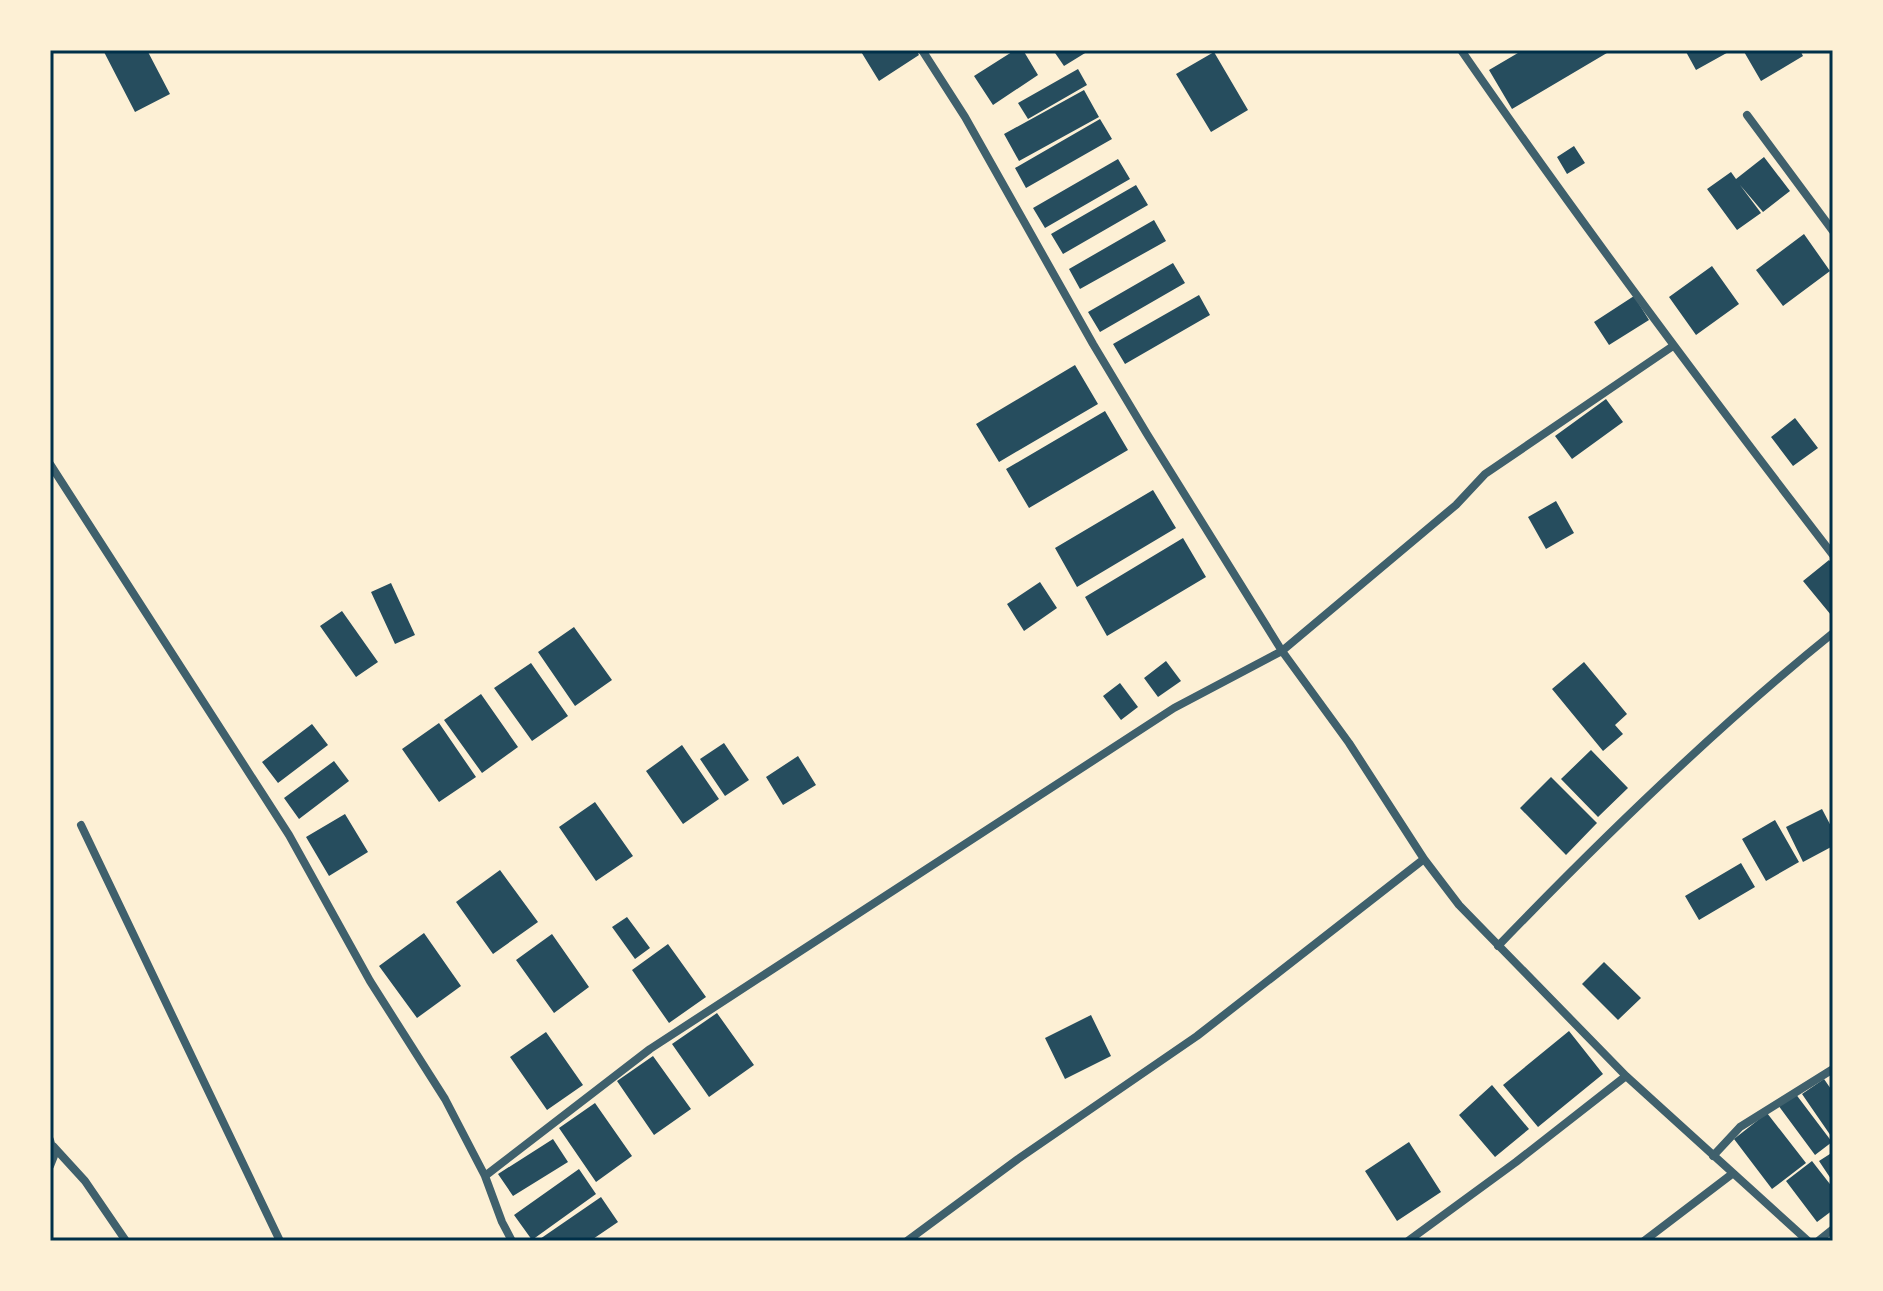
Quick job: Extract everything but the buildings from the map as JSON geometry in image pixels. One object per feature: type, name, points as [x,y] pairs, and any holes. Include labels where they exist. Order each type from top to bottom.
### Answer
[{"type":"street","points":[[922,50],[965,117],[1093,344],[1282,651],[1349,743],[1424,859],[1459,905],[1626,1076],[1808,1241]]},
{"type":"street","points":[[1461,50],[1568,204],[1833,555]]},
{"type":"street","points":[[1747,115],[1833,231]]},
{"type":"street","points":[[485,1176],[650,1049],[1174,708],[1282,651],[1456,505],[1485,474],[1673,346]]},
{"type":"street","points":[[50,464],[289,835],[370,981],[445,1099],[485,1176],[512,1241]]},
{"type":"street","points":[[1498,946],[1582,859],[1769,685],[1833,633]]},
{"type":"street","points":[[81,825],[280,1241]]},
{"type":"street","points":[[907,1241],[1018,1159],[1197,1036],[1424,859]]},
{"type":"street","points":[[1713,1156],[1740,1127],[1833,1069]]},
{"type":"street","points":[[1408,1241],[1626,1076]]},
{"type":"street","points":[[50,1166],[54,1156],[51,1143]]},
{"type":"street","points":[[51,1143],[85,1181],[126,1241]]},
{"type":"street","points":[[1644,1241],[1732,1174]]},
{"type":"street","points":[[1818,1241],[1833,1229]]}]
